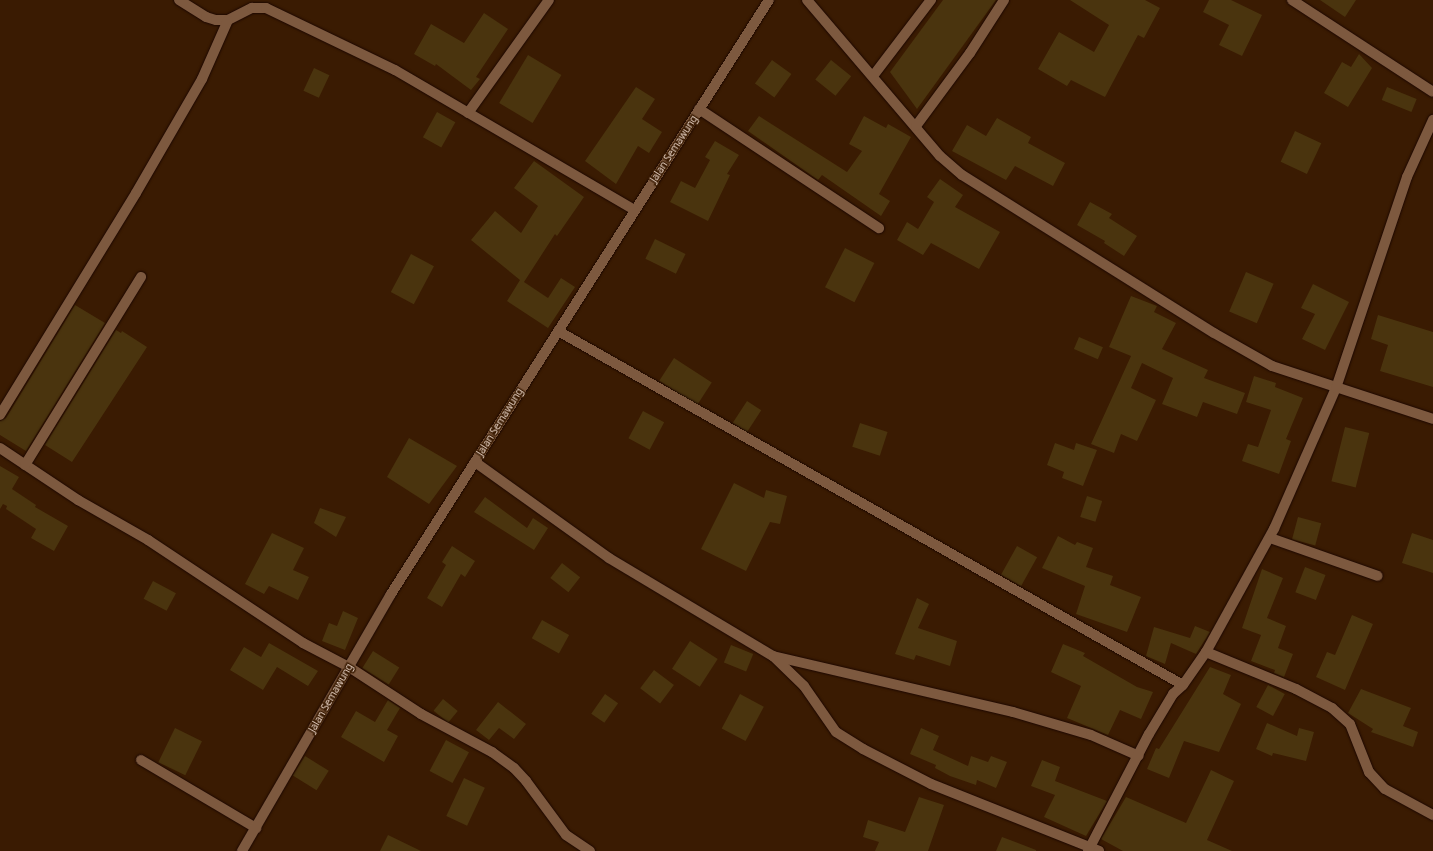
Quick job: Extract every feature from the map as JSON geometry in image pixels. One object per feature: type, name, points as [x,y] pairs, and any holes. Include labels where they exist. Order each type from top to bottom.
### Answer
[{"type":"street","points":[[179,0],[206,17],[228,20],[252,8],[266,8],[395,70],[634,210]]},
{"type":"street","points":[[468,113],[549,0]]},
{"type":"street","points":[[807,0],[950,167],[1126,279],[1272,366],[1433,419]]},
{"type":"street","points":[[873,76],[931,0]]},
{"type":"street","points":[[916,126],[970,53],[1004,0]]},
{"type":"street","points":[[1292,0],[1433,92]]},
{"type":"street","name":"Jalan Semawung","points":[[242,851],[391,594],[699,109],[764,2]]},
{"type":"street","points":[[0,415],[140,186],[202,79],[228,20]]},
{"type":"street","points":[[699,109],[879,228]]},
{"type":"street","points":[[475,462],[609,558],[773,656],[804,686],[836,732],[863,750],[931,784],[1092,850],[1116,794],[1139,756],[1160,715],[1173,694],[1183,685],[1206,652],[1270,538],[1336,388],[1407,178],[1433,120]]},
{"type":"street","points":[[25,465],[141,277]]},
{"type":"street","points":[[558,331],[1183,685]]},
{"type":"street","points":[[0,448],[25,465],[148,540],[303,643],[349,667],[421,714],[475,742],[514,768],[566,835],[588,851]]},
{"type":"street","points":[[1270,538],[1378,576]]},
{"type":"street","points":[[1206,652],[1296,689],[1332,708],[1350,724],[1369,772],[1385,789],[1433,815]]},
{"type":"street","points":[[773,656],[1013,712],[1091,735],[1139,756]]},
{"type":"street","points":[[141,760],[256,828]]},
{"type":"building","points":[[943,0],[996,0],[917,109],[890,72]]},
{"type":"building","points":[[1070,0],[1145,0],[1160,8],[1144,38],[1138,35],[1105,97],[1071,80],[1067,86],[1038,69],[1059,32],[1094,52],[1109,25]]},
{"type":"building","points":[[1209,0],[1231,0],[1262,15],[1242,56],[1219,45],[1229,25],[1203,12]]},
{"type":"building","points":[[1320,0],[1356,0],[1345,17]]},
{"type":"building","points":[[484,13],[508,29],[476,77],[480,79],[471,90],[436,64],[435,66],[414,54],[431,24],[464,43]]},
{"type":"building","points":[[1359,54],[1372,68],[1348,107],[1324,93],[1342,62],[1351,67]]},
{"type":"building","points":[[528,55],[561,75],[533,123],[499,103]]},
{"type":"building","points":[[772,60],[791,74],[774,98],[755,83]]},
{"type":"building","points":[[831,60],[851,76],[835,96],[815,79]]},
{"type":"building","points":[[314,68],[329,75],[319,98],[303,91]]},
{"type":"building","points":[[636,87],[655,99],[642,119],[662,132],[649,153],[638,146],[616,184],[585,161]]},
{"type":"building","points":[[1387,87],[1417,99],[1411,112],[1382,100]]},
{"type":"building","points":[[437,112],[455,122],[441,148],[423,137]]},
{"type":"building","points":[[759,116],[847,172],[862,151],[849,144],[864,116],[886,128],[888,124],[911,137],[879,194],[890,201],[881,216],[822,175],[818,180],[748,131]]},
{"type":"building","points":[[997,118],[1031,137],[1028,143],[1065,163],[1053,186],[1015,166],[1006,180],[952,151],[967,125],[986,136]]},
{"type":"building","points":[[1295,131],[1321,143],[1307,174],[1281,162]]},
{"type":"building","points":[[715,141],[739,155],[727,174],[730,175],[708,221],[670,202],[681,181],[695,188],[710,160],[705,157]]},
{"type":"building","points":[[534,161],[584,197],[557,236],[555,234],[524,282],[548,298],[561,278],[575,287],[548,328],[507,301],[520,280],[471,240],[495,211],[521,233],[538,206],[514,188]]},
{"type":"building","points":[[940,179],[963,195],[955,207],[1000,232],[979,269],[931,243],[923,255],[897,240],[907,222],[918,229],[934,202],[927,197]]},
{"type":"building","points":[[1090,202],[1112,214],[1109,218],[1137,236],[1124,256],[1104,243],[1105,241],[1077,225]]},
{"type":"building","points":[[655,239],[686,254],[676,274],[645,259]]},
{"type":"building","points":[[845,248],[874,263],[854,302],[825,287]]},
{"type":"building","points":[[411,254],[434,266],[414,304],[391,292]]},
{"type":"building","points":[[1246,272],[1274,284],[1257,323],[1229,312]]},
{"type":"building","points":[[1313,284],[1349,302],[1325,350],[1302,339],[1315,314],[1301,308]]},
{"type":"building","points":[[1131,296],[1157,306],[1154,312],[1176,323],[1162,349],[1208,370],[1204,378],[1245,393],[1237,414],[1203,402],[1197,417],[1162,404],[1173,378],[1142,363],[1131,388],[1156,400],[1137,441],[1121,434],[1114,453],[1091,444],[1131,356],[1109,347]]},
{"type":"building","points":[[75,305],[105,323],[26,451],[0,435],[0,421],[6,418]]},
{"type":"building","points":[[1378,315],[1433,332],[1433,387],[1380,371],[1388,345],[1371,339]]},
{"type":"building","points":[[116,330],[121,333],[122,331],[147,347],[72,462],[45,445]]},
{"type":"building","points":[[1079,337],[1103,347],[1098,359],[1074,349]]},
{"type":"building","points":[[674,358],[712,383],[697,405],[659,381]]},
{"type":"building","points":[[1254,376],[1276,383],[1275,387],[1303,398],[1286,439],[1291,441],[1279,474],[1242,461],[1248,444],[1258,447],[1271,410],[1246,402]]},
{"type":"building","points":[[747,401],[761,410],[747,432],[733,423]]},
{"type":"building","points":[[643,411],[664,422],[650,450],[628,438]]},
{"type":"building","points":[[860,423],[888,432],[880,456],[852,447]]},
{"type":"building","points":[[1345,427],[1369,433],[1356,487],[1331,481]]},
{"type":"building","points":[[409,438],[457,466],[429,504],[387,477]]},
{"type":"building","points":[[1055,443],[1074,450],[1076,443],[1097,450],[1083,486],[1062,478],[1064,472],[1047,465]]},
{"type":"building","points":[[0,466],[19,477],[12,489],[36,505],[35,507],[68,526],[54,551],[31,538],[36,529],[6,509],[7,506],[3,504],[0,509]]},
{"type":"building","points":[[734,483],[764,498],[766,490],[787,496],[780,524],[770,522],[746,571],[701,549]]},
{"type":"building","points":[[1087,496],[1102,501],[1095,522],[1080,517]]},
{"type":"building","points":[[485,497],[527,528],[533,518],[548,528],[534,550],[474,512]]},
{"type":"building","points":[[320,508],[346,517],[336,537],[314,523]]},
{"type":"building","points":[[1298,517],[1321,523],[1315,545],[1292,539]]},
{"type":"building","points":[[272,533],[304,548],[293,570],[309,577],[298,600],[269,586],[264,594],[245,584]]},
{"type":"building","points":[[1412,533],[1433,540],[1433,573],[1402,563]]},
{"type":"building","points":[[1058,536],[1075,545],[1077,542],[1093,548],[1086,567],[1113,576],[1110,585],[1141,597],[1127,632],[1076,614],[1085,586],[1042,568]]},
{"type":"building","points":[[452,546],[475,561],[465,577],[461,574],[442,607],[427,598],[446,565],[442,562]]},
{"type":"building","points":[[1017,546],[1037,557],[1021,586],[1001,575]]},
{"type":"building","points":[[562,563],[580,577],[568,592],[550,578]]},
{"type":"building","points":[[1305,567],[1326,575],[1316,600],[1295,592]]},
{"type":"building","points":[[1262,569],[1283,578],[1267,618],[1286,626],[1278,648],[1293,654],[1284,677],[1274,673],[1275,670],[1251,661],[1261,635],[1242,628]]},
{"type":"building","points":[[153,581],[176,593],[167,611],[144,599]]},
{"type":"building","points":[[917,598],[929,604],[918,628],[957,641],[950,666],[916,655],[914,660],[895,654]]},
{"type":"building","points":[[343,611],[358,618],[345,650],[322,641],[329,623],[337,626]]},
{"type":"building","points":[[1352,615],[1373,624],[1345,690],[1316,677],[1327,652],[1335,655]]},
{"type":"building","points":[[542,620],[569,635],[559,653],[532,638]]},
{"type":"building","points":[[1195,626],[1210,632],[1196,654],[1171,643],[1165,664],[1146,656],[1154,627],[1190,638]]},
{"type":"building","points":[[690,641],[718,659],[700,687],[672,669]]},
{"type":"building","points":[[269,643],[318,671],[308,686],[277,667],[263,690],[230,670],[244,647],[261,657]]},
{"type":"building","points":[[1063,644],[1085,653],[1083,656],[1137,687],[1153,692],[1141,719],[1120,710],[1108,735],[1067,718],[1081,686],[1051,672]]},
{"type":"building","points":[[731,645],[753,654],[746,672],[724,663]]},
{"type":"building","points":[[373,651],[399,667],[389,684],[362,668]]},
{"type":"building","points":[[1210,667],[1231,675],[1223,694],[1241,704],[1219,752],[1184,741],[1169,778],[1147,769],[1156,748],[1159,749]]},
{"type":"building","points":[[654,670],[674,685],[660,703],[640,688]]},
{"type":"building","points":[[1268,685],[1285,694],[1273,716],[1256,707]]},
{"type":"building","points":[[1361,689],[1411,708],[1403,726],[1418,732],[1413,747],[1371,732],[1373,729],[1348,713]]},
{"type":"building","points":[[605,694],[618,703],[604,723],[591,714]]},
{"type":"building","points":[[740,694],[764,707],[746,741],[722,728]]},
{"type":"building","points":[[443,699],[458,711],[448,723],[434,711]]},
{"type":"building","points":[[388,700],[400,708],[387,730],[398,736],[384,762],[341,737],[356,711],[375,722]]},
{"type":"building","points":[[498,702],[526,724],[514,739],[499,728],[489,740],[476,730]]},
{"type":"building","points":[[1267,723],[1297,736],[1299,728],[1314,732],[1306,761],[1273,753],[1272,756],[1256,749]]},
{"type":"building","points":[[175,728],[202,741],[185,775],[158,762]]},
{"type":"building","points":[[921,728],[939,736],[933,750],[968,766],[971,756],[988,762],[991,756],[1007,762],[996,788],[977,780],[976,785],[950,776],[935,768],[936,765],[910,754]]},
{"type":"building","points":[[446,740],[469,752],[453,783],[430,771]]},
{"type":"building","points":[[305,756],[329,771],[317,790],[293,776]]},
{"type":"building","points":[[1042,760],[1060,767],[1055,781],[1107,801],[1086,836],[1044,817],[1055,795],[1031,786]]},
{"type":"building","points":[[1211,770],[1234,781],[1207,840],[1232,851],[1123,851],[1101,839],[1126,797],[1186,823]]},
{"type":"building","points":[[464,778],[485,788],[467,826],[446,816]]},
{"type":"building","points":[[919,797],[944,805],[928,851],[875,851],[879,842],[863,837],[868,820],[905,832]]},
{"type":"building","points":[[388,835],[421,851],[380,851]]},
{"type":"building","points":[[1002,837],[1036,850],[1036,851],[996,851]]}]
